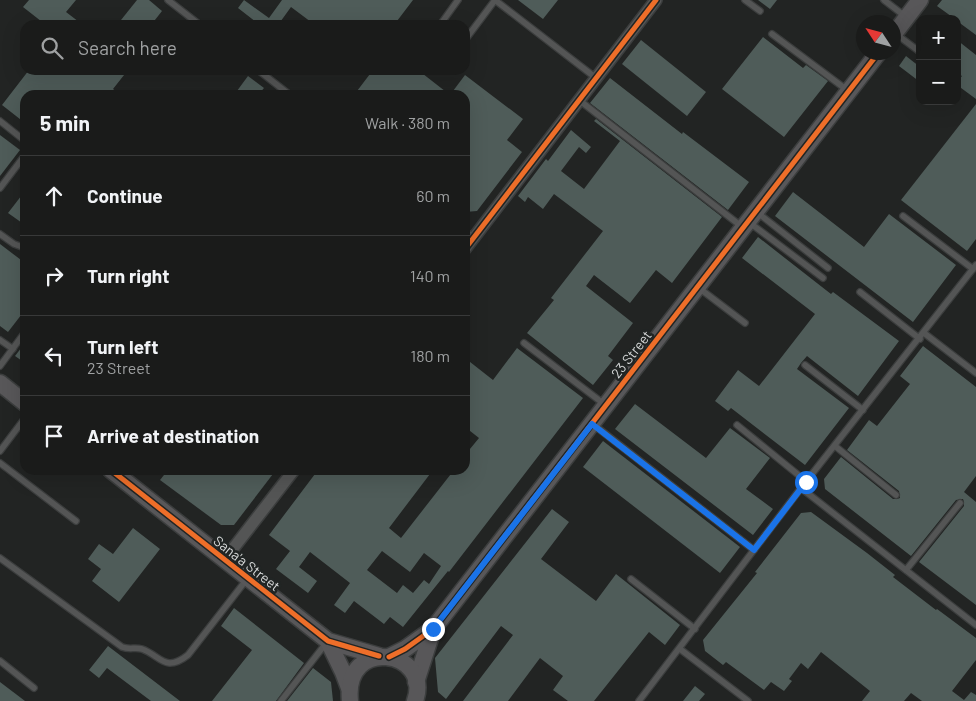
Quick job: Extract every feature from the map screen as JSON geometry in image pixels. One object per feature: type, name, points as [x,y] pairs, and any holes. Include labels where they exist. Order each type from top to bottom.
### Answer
[{"type":"street","points":[[470,233],[596,78],[656,0]]},
{"type":"street","points":[[901,24],[920,0]]},
{"type":"street","name":"23 Street","points":[[350,694],[352,677],[358,667],[368,660],[412,645],[433,629],[873,60]]},
{"type":"street","points":[[0,384],[20,399]]},
{"type":"street","name":"Sana'a Street","points":[[116,475],[328,641],[399,660],[407,665],[413,673],[417,695]]},
{"type":"street","points":[[225,559],[290,475]]},
{"type":"street","name":"23 Street","points":[[417,695],[433,629]]},
{"type":"street","name":"Sana'a Street","points":[[328,641],[343,672],[350,694]]},
{"type":"lane","points":[[168,0],[194,20]]},
{"type":"lane","points":[[444,20],[458,0]]},
{"type":"lane","points":[[470,33],[495,0],[596,78]]},
{"type":"lane","points":[[745,0],[760,11]]},
{"type":"lane","points":[[884,0],[906,17]]},
{"type":"lane","points":[[772,34],[849,92]]},
{"type":"lane","points":[[901,38],[916,49]]},
{"type":"lane","points":[[264,75],[284,90]]},
{"type":"lane","points":[[578,100],[749,220],[823,278]]},
{"type":"lane","points":[[0,121],[20,137]]},
{"type":"lane","points":[[0,188],[20,162]]},
{"type":"lane","points":[[639,701],[801,488],[975,267],[903,216]]},
{"type":"lane","points":[[749,220],[828,268]]},
{"type":"lane","points":[[0,234],[20,246]]},
{"type":"lane","points":[[698,287],[745,323]]},
{"type":"lane","points":[[860,292],[920,339]]},
{"type":"lane","points":[[924,333],[976,373]]},
{"type":"lane","points":[[0,366],[20,339]]},
{"type":"lane","points":[[0,340],[12,349]]},
{"type":"lane","points":[[524,343],[606,405]]},
{"type":"lane","points":[[804,365],[863,410]]},
{"type":"lane","points":[[592,424],[754,550]]},
{"type":"lane","points":[[0,451],[20,425]]},
{"type":"lane","points":[[738,426],[806,482]]},
{"type":"lane","points":[[835,446],[896,495]]},
{"type":"lane","points":[[0,463],[76,521]]},
{"type":"lane","points":[[801,488],[976,625]]},
{"type":"lane","points":[[906,570],[960,503]]},
{"type":"lane","points":[[0,558],[122,647],[126,649],[143,649],[166,662],[179,660],[188,655],[248,578]]},
{"type":"lane","points":[[631,580],[695,629]]},
{"type":"lane","points":[[281,701],[328,641]]},
{"type":"lane","points":[[680,649],[748,701]]},
{"type":"lane","points":[[0,661],[34,688]]},
{"type":"building","points":[[29,0],[76,0],[66,12],[76,20],[40,20],[23,7]]},
{"type":"building","points":[[137,0],[149,0],[162,11],[155,20],[121,20]]},
{"type":"building","points":[[244,0],[269,18],[282,0],[413,0],[398,20],[308,20],[291,7],[282,20],[254,20],[238,8]]},
{"type":"building","points":[[518,0],[558,0],[543,19]]},
{"type":"building","points":[[758,0],[777,0],[770,9]]},
{"type":"building","points":[[942,0],[976,0],[976,35],[961,24],[961,15],[949,15],[937,6]]},
{"type":"building","points":[[763,37],[803,68],[806,65],[828,81],[784,137],[722,89]]},
{"type":"building","points":[[641,40],[706,92],[687,116],[622,64]]},
{"type":"building","points":[[961,43],[976,55],[976,99],[961,88]]},
{"type":"building","points":[[906,56],[916,64],[916,79],[899,66]]},
{"type":"building","points":[[25,75],[124,75],[113,89],[114,90],[20,90],[20,119],[2,105]]},
{"type":"building","points":[[369,75],[424,75],[444,90],[358,90]]},
{"type":"building","points":[[465,75],[523,119],[507,140],[522,152],[477,211],[470,212],[470,90],[454,90]]},
{"type":"building","points":[[248,76],[264,88],[262,90],[238,90]]},
{"type":"building","points":[[610,78],[682,134],[683,132],[749,182],[728,210],[590,103]]},
{"type":"building","points":[[976,104],[976,239],[967,251],[901,200]]},
{"type":"building","points":[[596,119],[722,217],[672,283],[656,270],[630,303],[594,275],[586,286],[633,323],[608,356],[613,360],[593,385],[527,333],[554,300],[551,298],[603,231],[554,194],[543,209],[528,197],[525,202],[518,196],[571,130],[591,147],[586,153],[579,147],[561,171],[584,189],[620,141],[594,121]]},
{"type":"building","points":[[0,135],[20,150],[0,176]]},
{"type":"building","points":[[793,192],[864,247],[889,214],[956,265],[913,322],[775,216]]},
{"type":"building","points":[[20,197],[20,221],[8,213]]},
{"type":"building","points":[[758,237],[831,294],[833,292],[899,341],[858,396],[807,356],[801,363],[797,369],[849,408],[805,465],[731,408],[728,411],[715,401],[738,370],[759,386],[815,314],[742,258]]},
{"type":"building","points":[[0,244],[20,259],[20,316],[8,332],[0,326]]},
{"type":"building","points":[[923,346],[976,387],[976,476],[964,492],[976,502],[976,605],[919,562],[964,506],[963,499],[956,500],[911,556],[825,489],[824,479],[841,457],[893,499],[900,498],[899,491],[847,450],[869,420],[877,426],[910,384],[900,376]]},
{"type":"building","points":[[517,348],[583,398],[449,572],[403,627],[390,617],[384,624],[354,601],[345,613],[334,605],[350,583],[310,552],[299,567],[317,581],[308,593],[276,569],[290,551],[269,535],[314,475],[429,475],[389,528],[401,538],[450,475],[470,475],[470,449],[479,438],[470,431],[470,362],[493,380]],"holes":[[[382,551],[410,572],[424,553],[441,566],[429,584],[424,580],[413,593],[403,585],[397,593],[367,570]]]},
{"type":"building","points":[[20,350],[20,360],[15,356]]},
{"type":"building","points":[[635,404],[706,458],[730,428],[770,458],[746,489],[773,509],[753,535],[615,429]]},
{"type":"building","points":[[603,441],[740,547],[720,573],[583,467]]},
{"type":"building","points":[[164,475],[272,475],[234,525],[221,525],[160,480]]},
{"type":"building","points":[[552,509],[569,522],[541,559],[596,601],[616,574],[680,625],[665,645],[649,632],[594,701],[568,701],[553,690],[563,676],[540,658],[508,701],[463,701],[513,635],[501,626],[446,699],[438,692],[435,658]]},
{"type":"building","points":[[811,512],[867,553],[895,575],[893,577],[936,610],[976,638],[976,660],[952,691],[964,700],[971,692],[976,695],[976,701],[922,701],[911,693],[904,701],[862,701],[870,691],[821,652],[808,669],[801,663],[789,679],[792,681],[784,691],[771,682],[764,690],[726,662],[723,665],[705,651],[703,640],[757,573],[755,572],[801,513]]},
{"type":"building","points":[[133,528],[160,549],[119,602],[92,581],[101,569],[88,559],[99,544],[113,554]]},
{"type":"building","points":[[234,608],[304,663],[276,701],[212,701],[252,650],[221,626]]},
{"type":"building","points":[[108,646],[180,701],[151,701],[107,668],[99,678],[89,670]]},
{"type":"building","points":[[313,668],[331,682],[333,701],[287,701]]},
{"type":"building","points":[[0,682],[25,701],[0,701]]},
{"type":"building","points":[[695,686],[705,694],[699,701],[683,701]]},
{"type":"cycle path","points":[[470,242],[656,0]]},
{"type":"cycle path","points":[[389,657],[405,649],[433,629],[873,60]]},
{"type":"cycle path","points":[[117,475],[328,641],[379,656]]},
{"type":"route","points":[[433,629],[592,424],[754,550],[806,482]]}]
